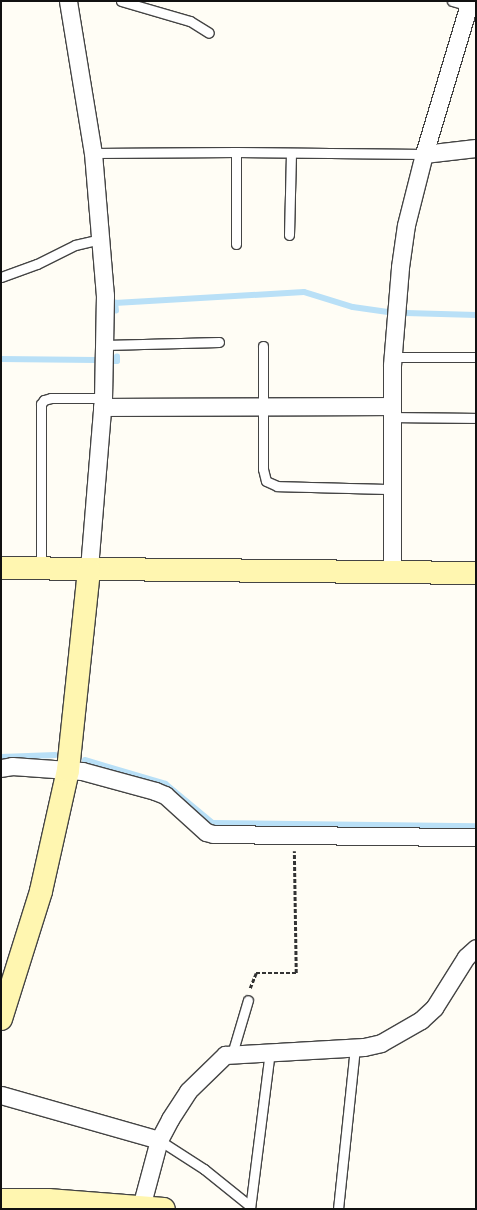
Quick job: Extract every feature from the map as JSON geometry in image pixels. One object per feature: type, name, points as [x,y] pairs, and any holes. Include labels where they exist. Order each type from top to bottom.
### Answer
[{"type":"street","points":[[1,1019],[41,892],[68,770],[89,570],[102,403],[105,346],[102,239],[93,153],[68,1]]},
{"type":"street","points":[[392,573],[393,357],[396,312],[406,225],[424,154],[469,3]]},
{"type":"street","points":[[424,154],[476,148]]},
{"type":"street","points":[[102,403],[245,406],[264,408],[392,412]]},
{"type":"street","points":[[1,568],[476,573]]},
{"type":"street","points":[[1,768],[12,766],[68,770],[160,792],[206,832],[476,837]]},
{"type":"street","points":[[141,1208],[159,1140],[188,1091],[216,1062],[225,1055],[270,1051],[355,1048],[381,1043],[421,1020],[434,1008],[466,957],[476,948]]},
{"type":"street","points":[[1,1096],[159,1140]]},
{"type":"street","points":[[1,1200],[48,1200],[164,1209]]},
{"type":"lane","points":[[121,1],[190,22],[209,32]]},
{"type":"lane","points":[[452,1],[469,3]]},
{"type":"lane","points":[[93,153],[236,152],[424,154]]},
{"type":"lane","points":[[236,152],[236,244]]},
{"type":"lane","points":[[289,235],[291,153]]},
{"type":"lane","points":[[1,277],[37,264],[75,245],[102,239]]},
{"type":"lane","points":[[105,346],[218,342]]},
{"type":"lane","points":[[263,346],[264,476],[271,484],[392,489]]},
{"type":"lane","points":[[393,357],[476,357]]},
{"type":"lane","points":[[41,569],[41,404],[44,400],[51,398],[102,403]]},
{"type":"lane","points":[[392,412],[476,418]]},
{"type":"lane","points":[[232,1054],[248,1000]]},
{"type":"lane","points":[[338,1209],[355,1048]]},
{"type":"lane","points":[[250,1207],[270,1051]]},
{"type":"lane","points":[[159,1140],[204,1169],[250,1207]]},
{"type":"path","points":[[248,1000],[252,978],[256,973],[296,973],[294,834]]},
{"type":"waterway","points":[[116,311],[115,303],[304,292],[353,307],[388,312]]},
{"type":"waterway","points":[[406,313],[476,315]]},
{"type":"waterway","points":[[114,361],[117,361],[117,357]]},
{"type":"waterway","points":[[1,359],[96,360]]},
{"type":"waterway","points":[[1,757],[55,755]]},
{"type":"waterway","points":[[85,760],[166,784],[213,823],[476,826]]}]
